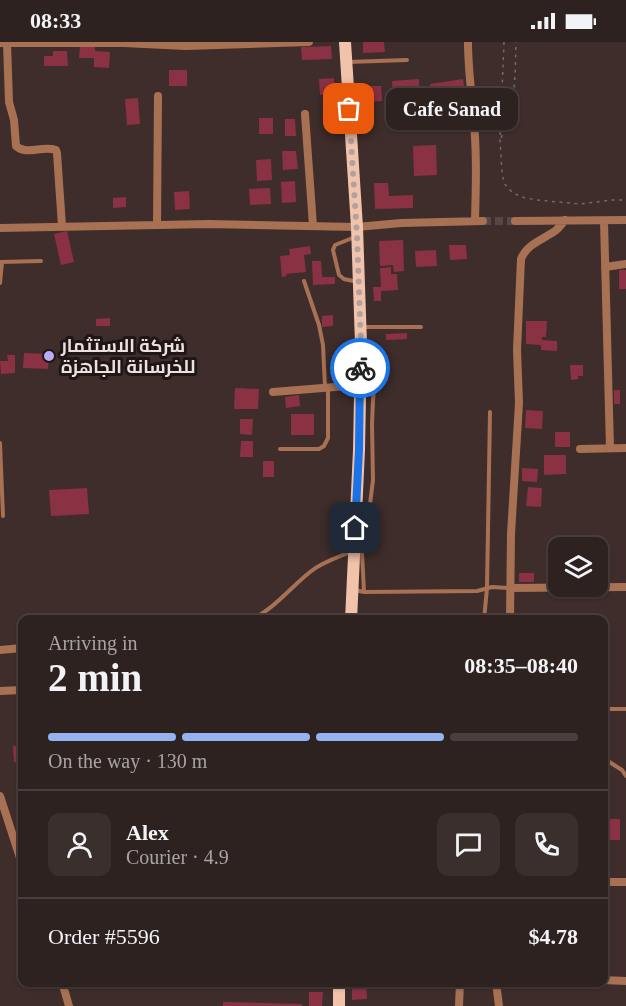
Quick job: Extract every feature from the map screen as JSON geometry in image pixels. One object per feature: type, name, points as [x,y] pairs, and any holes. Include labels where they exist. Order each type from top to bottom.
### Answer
[{"type":"main road","points":[[345,42],[357,231],[360,327],[359,450],[353,550],[358,591],[352,615]]},
{"type":"main road","points":[[339,987],[339,1006]]},
{"type":"street","points":[[0,43],[309,42]]},
{"type":"street","points":[[0,228],[157,224],[314,226],[357,231],[401,223],[479,221],[468,42]]},
{"type":"street","points":[[7,43],[9,102],[14,120],[16,146],[25,151],[48,148],[56,150],[62,226]]},
{"type":"street","points":[[157,224],[158,96]]},
{"type":"street","points":[[305,114],[314,226]]},
{"type":"street","points":[[510,615],[519,403],[517,350],[521,259],[530,246],[558,229],[565,220]]},
{"type":"street","points":[[515,221],[626,220]]},
{"type":"street","points":[[604,221],[610,448]]},
{"type":"street","points":[[605,267],[626,264]]},
{"type":"street","points":[[273,392],[360,385]]},
{"type":"street","points":[[580,449],[626,448]]},
{"type":"street","points":[[510,588],[626,587]]},
{"type":"street","points":[[0,650],[18,648]]},
{"type":"street","points":[[0,691],[18,690]]},
{"type":"street","points":[[0,796],[18,852]]},
{"type":"street","points":[[608,882],[626,882]]},
{"type":"street","points":[[608,980],[626,981]]},
{"type":"street","points":[[63,987],[69,1006]]},
{"type":"street","points":[[459,1006],[460,987]]},
{"type":"street","points":[[497,987],[499,1006]]},
{"type":"lane","points":[[346,62],[407,60]]},
{"type":"lane","points":[[357,231],[335,245],[333,250],[339,275],[344,279],[358,282]]},
{"type":"lane","points":[[0,283],[1,262],[41,261]]},
{"type":"lane","points":[[280,449],[319,449],[324,446],[328,438],[323,345],[319,325],[304,281]]},
{"type":"lane","points":[[360,327],[421,327]]},
{"type":"lane","points":[[383,358],[375,379],[372,424],[374,468],[358,591],[477,591],[492,587],[510,588]]},
{"type":"lane","points":[[484,615],[490,412]]},
{"type":"lane","points":[[0,443],[3,516]]},
{"type":"lane","points":[[260,615],[270,609],[310,572],[353,550]]},
{"type":"lane","points":[[608,709],[626,709]]},
{"type":"lane","points":[[608,761],[622,770],[626,776]]},
{"type":"path","points":[[504,42],[500,140],[504,183],[512,192],[521,197],[537,200],[580,204],[626,200]]},
{"type":"path","points":[[500,140],[509,118],[514,95],[516,42]]},
{"type":"building","points":[[363,42],[384,42],[385,52],[363,53]]},
{"type":"building","points":[[80,46],[95,47],[95,51],[110,52],[109,68],[94,67],[94,58],[79,58]]},
{"type":"building","points":[[331,46],[332,59],[302,60],[301,47]]},
{"type":"building","points":[[53,51],[67,51],[68,66],[44,66],[44,56],[53,56]]},
{"type":"building","points":[[169,70],[187,70],[187,86],[169,86]]},
{"type":"building","points":[[334,78],[335,94],[320,95],[319,79]]},
{"type":"building","points":[[419,79],[419,95],[393,97],[392,81]]},
{"type":"building","points":[[463,79],[466,97],[433,102],[430,84]]},
{"type":"building","points":[[364,86],[381,86],[382,101],[365,102]]},
{"type":"building","points":[[138,98],[140,124],[127,125],[125,99]]},
{"type":"building","points":[[460,109],[460,117],[442,118],[442,128],[416,129],[416,119],[425,119],[425,110]]},
{"type":"building","points":[[259,118],[273,118],[273,134],[259,134]]},
{"type":"building","points":[[285,119],[295,119],[296,136],[285,136]]},
{"type":"building","points":[[436,145],[437,175],[414,176],[413,146]]},
{"type":"building","points":[[282,151],[296,151],[298,169],[283,170]]},
{"type":"building","points":[[271,159],[272,180],[257,181],[256,160]]},
{"type":"building","points":[[295,181],[296,202],[282,203],[281,182]]},
{"type":"building","points":[[374,183],[388,183],[389,196],[413,195],[413,208],[375,209]]},
{"type":"building","points":[[270,188],[271,204],[250,205],[249,189]]},
{"type":"building","points":[[189,191],[190,209],[175,210],[174,192]]},
{"type":"building","points":[[126,197],[126,207],[113,208],[113,198]]},
{"type":"building","points":[[67,231],[74,262],[61,265],[54,234]]},
{"type":"building","points":[[403,240],[404,271],[394,272],[393,265],[380,266],[379,241]]},
{"type":"building","points":[[449,245],[466,245],[467,259],[450,260]]},
{"type":"building","points":[[310,246],[311,254],[304,255],[306,272],[286,274],[287,276],[282,277],[280,256],[290,255],[289,249]]},
{"type":"building","points":[[436,250],[437,266],[416,267],[415,251]]},
{"type":"building","points":[[312,261],[321,261],[322,277],[335,277],[335,284],[313,285]]},
{"type":"building","points":[[391,267],[391,274],[397,274],[398,290],[381,291],[381,301],[374,301],[373,287],[381,287],[380,268]]},
{"type":"building","points":[[619,270],[626,270],[626,289],[619,289]]},
{"type":"building","points":[[333,315],[333,326],[322,327],[322,316]]},
{"type":"building","points":[[110,318],[110,326],[96,326],[96,319]]},
{"type":"building","points":[[526,321],[547,321],[546,337],[542,337],[542,340],[557,341],[557,351],[541,350],[541,345],[526,344]]},
{"type":"building","points":[[407,333],[407,339],[386,340],[386,334]]},
{"type":"building","points":[[24,353],[49,354],[48,369],[23,368]]},
{"type":"building","points":[[7,355],[15,355],[15,373],[1,374],[0,361],[8,361]]},
{"type":"building","points":[[570,365],[583,365],[583,376],[571,380]]},
{"type":"building","points":[[235,388],[259,389],[258,409],[234,409]]},
{"type":"building","points":[[614,390],[620,390],[620,404],[614,404]]},
{"type":"building","points":[[299,395],[300,406],[286,408],[285,397]]},
{"type":"building","points":[[526,410],[543,411],[542,429],[525,428]]},
{"type":"building","points":[[291,414],[314,414],[314,435],[291,435]]},
{"type":"building","points":[[240,419],[253,419],[252,435],[240,434]]},
{"type":"building","points":[[555,432],[570,432],[570,447],[555,447]]},
{"type":"building","points":[[241,441],[253,441],[253,457],[240,457]]},
{"type":"building","points":[[544,455],[566,455],[566,474],[544,475]]},
{"type":"building","points":[[263,461],[274,461],[274,477],[263,477]]},
{"type":"building","points":[[522,468],[538,469],[537,482],[522,481]]},
{"type":"building","points":[[528,487],[542,488],[541,507],[526,506]]},
{"type":"building","points":[[87,488],[89,514],[51,516],[49,490]]},
{"type":"building","points":[[519,573],[534,573],[534,582],[519,582]]},
{"type":"building","points":[[13,746],[18,746],[18,762],[14,762]]},
{"type":"building","points":[[608,819],[620,819],[620,840],[608,840]]},
{"type":"building","points":[[352,987],[366,987],[367,999],[352,1000]]},
{"type":"building","points":[[309,992],[323,992],[322,1006],[309,1006]]},
{"type":"building","points":[[223,1002],[302,1004],[302,1006],[223,1006]]},
{"type":"tunnel","points":[[483,221],[515,221]]},
{"type":"way so far","points":[[349,109],[357,236],[360,368]]},
{"type":"place","name":"Cafe Sanad","points":[[349,109]]},
{"type":"place","name":"شركة الاستثمار للخرسانة الجاهزة","points":[[49,356]]},
{"type":"route","points":[[355,528],[361,401],[360,368]]}]
